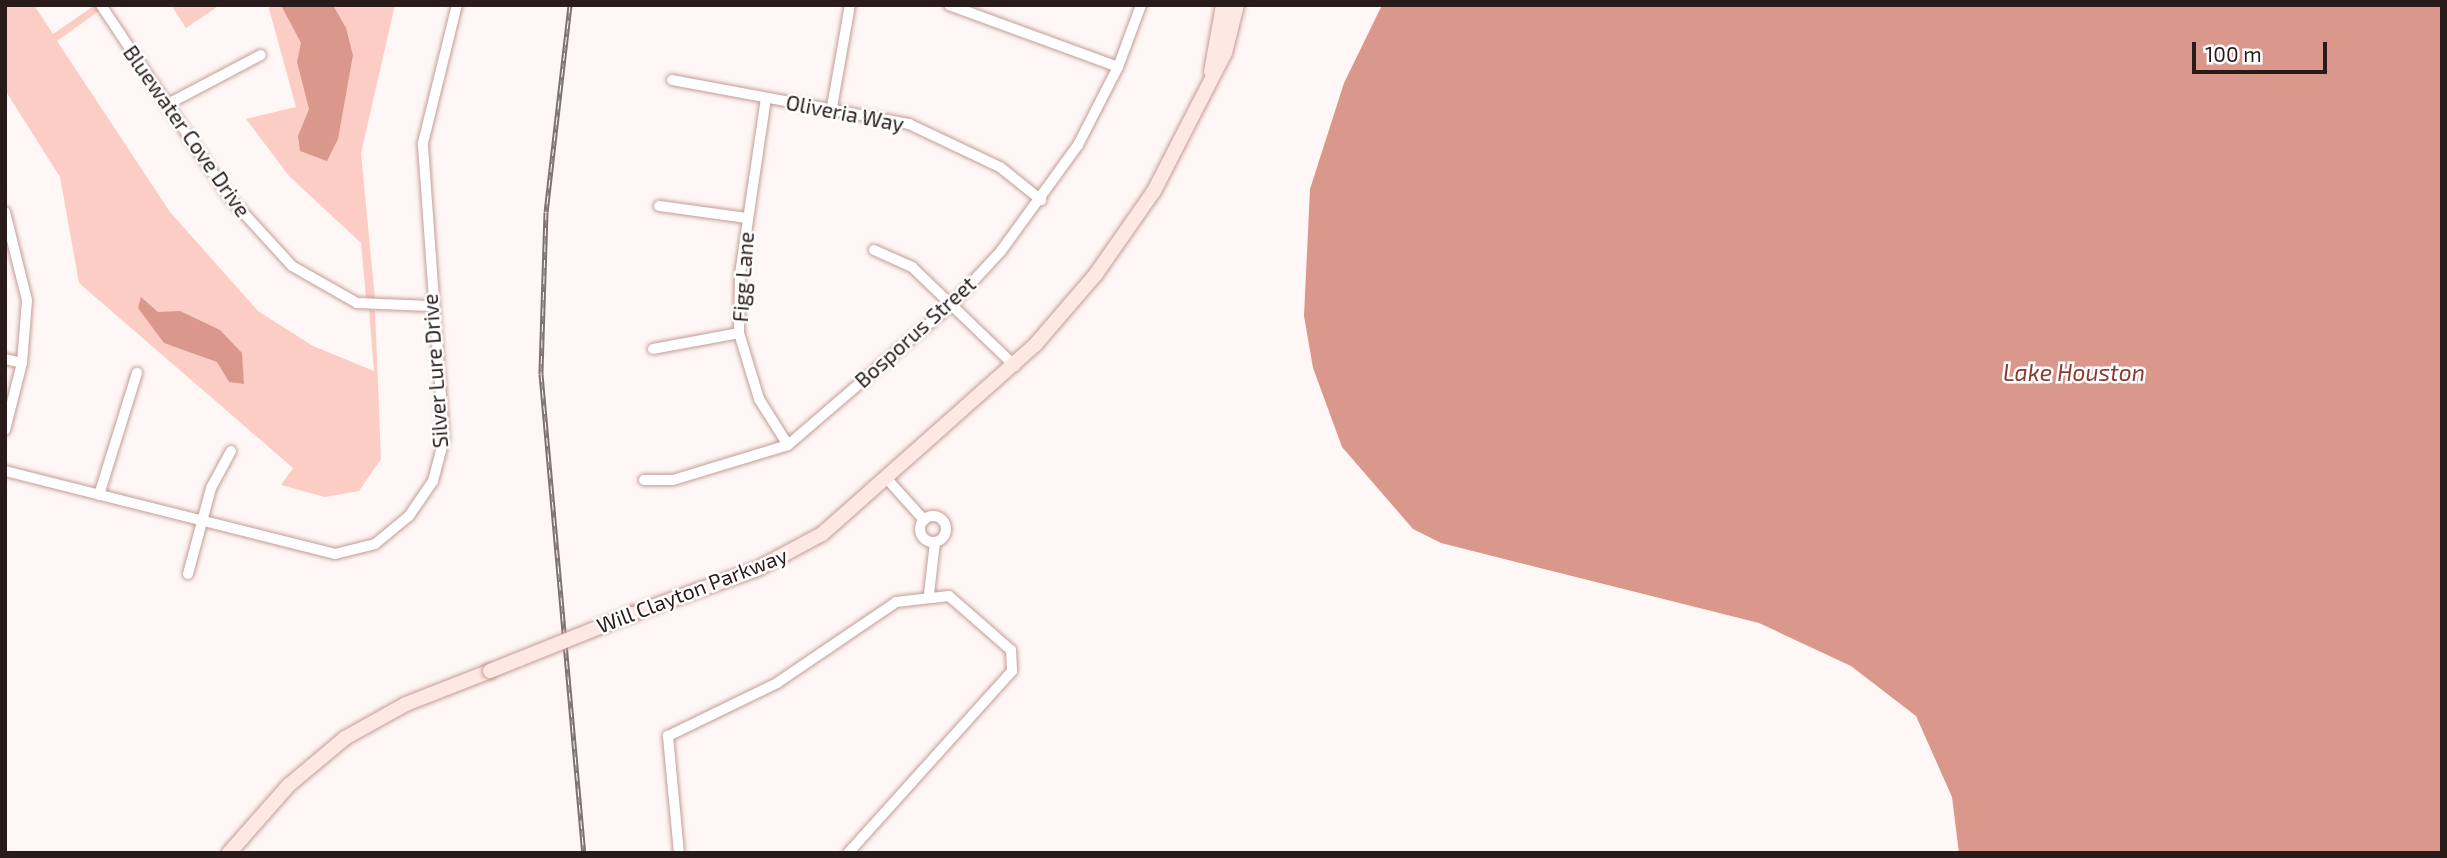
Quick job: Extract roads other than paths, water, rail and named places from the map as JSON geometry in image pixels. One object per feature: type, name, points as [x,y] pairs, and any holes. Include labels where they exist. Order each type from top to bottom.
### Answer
[{"type":"street","name":"Bluewater Cove Drive","points":[[101,5],[166,105],[250,223],[311,281],[357,303],[430,306]]},
{"type":"street","name":"Silver Lure Drive","points":[[5,471],[335,554],[375,544],[399,526],[427,493],[442,453],[430,306],[423,143],[457,5]]},
{"type":"street","points":[[832,107],[850,5]]},
{"type":"street","points":[[948,5],[1118,67]]},
{"type":"street","name":"Bosporus Street","points":[[644,480],[673,480],[788,445],[952,304],[1041,200],[1118,67],[1141,5]]},
{"type":"street","name":"Will Clayton Parkway","points":[[1211,74],[1223,5]]},
{"type":"street","name":"Will Clayton Parkway","points":[[229,853],[289,785],[345,738],[405,704],[790,554],[888,480],[1014,366],[1124,236],[1173,158],[1211,74],[1225,53],[1237,5]]},
{"type":"street","points":[[166,105],[261,55]]},
{"type":"street","name":"Oliveria Way","points":[[672,80],[766,98],[832,107],[950,140],[1041,200]]},
{"type":"street","name":"Figg Lane","points":[[766,98],[747,218],[739,333],[759,399],[788,445]]},
{"type":"street","points":[[659,206],[747,218]]},
{"type":"street","points":[[5,212],[27,300],[22,363],[5,430]]},
{"type":"street","points":[[874,250],[912,267],[1014,366]]},
{"type":"street","points":[[653,349],[739,333]]},
{"type":"street","points":[[5,359],[22,363]]},
{"type":"street","points":[[99,495],[137,373]]},
{"type":"street","points":[[188,574],[202,522],[231,451]]},
{"type":"street","points":[[888,480],[924,520],[943,522],[944,534],[935,542],[929,594]]},
{"type":"street","points":[[924,520],[922,535],[935,542]]},
{"type":"street","points":[[679,853],[668,736],[777,683],[896,602],[929,594],[949,596],[1011,650],[1012,671],[848,853]]},
{"type":"water","points":[[281,5],[333,5],[346,28],[353,55],[338,139],[327,161],[300,151],[298,136],[309,109],[297,62],[301,43]]},
{"type":"water","name":"Lake Houston","points":[[1382,5],[2442,5],[2442,853],[1959,853],[1952,797],[1916,716],[1851,666],[1759,623],[1441,543],[1413,529],[1342,447],[1313,368],[1304,316],[1310,189],[1344,83]]},
{"type":"water","points":[[141,297],[158,312],[180,311],[220,330],[242,353],[244,384],[229,382],[217,362],[164,343],[138,308]]},
{"type":"railway","points":[[570,5],[546,212],[541,374],[584,853]]}]
